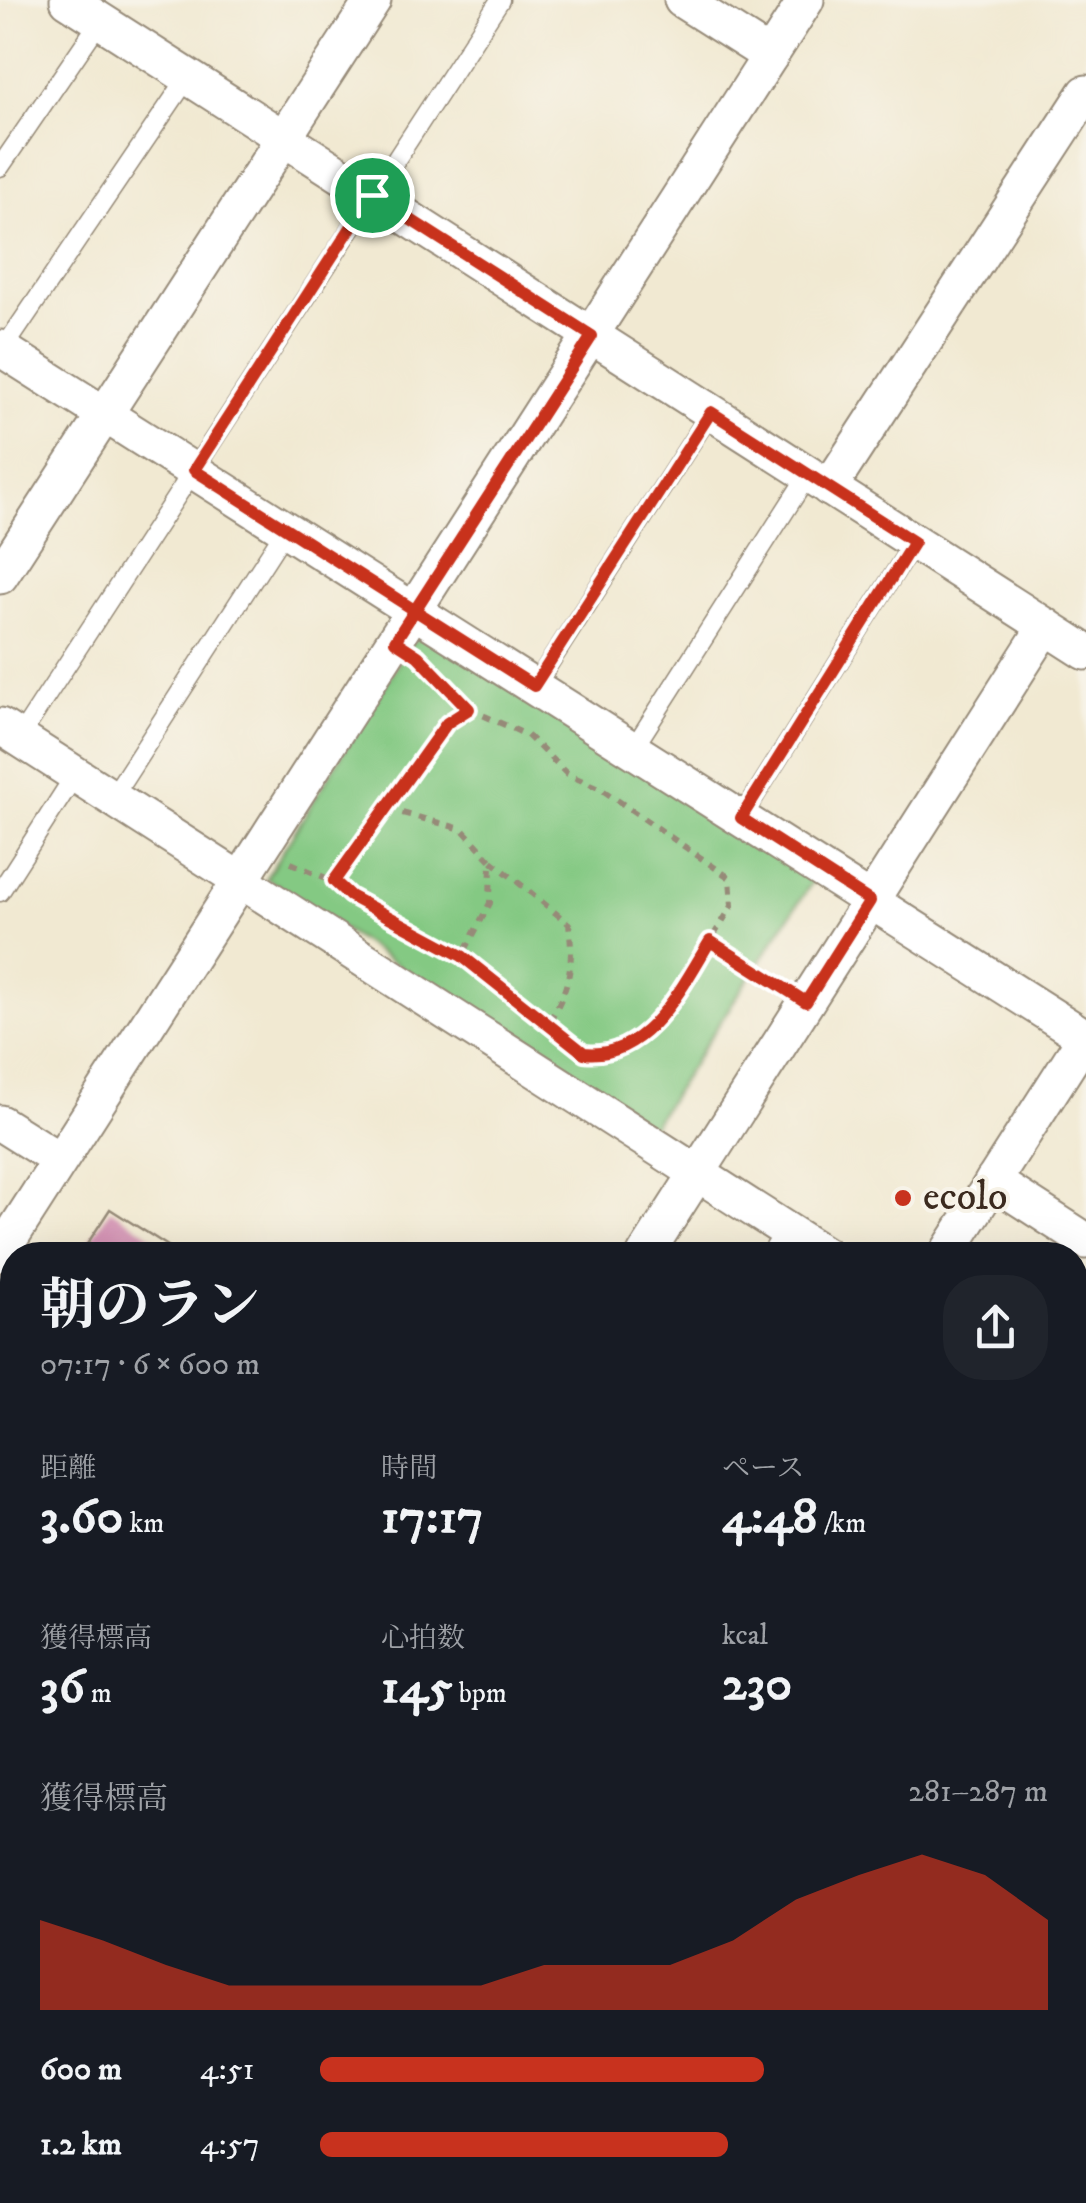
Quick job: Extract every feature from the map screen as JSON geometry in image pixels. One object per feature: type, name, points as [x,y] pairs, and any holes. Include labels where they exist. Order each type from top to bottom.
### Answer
[{"type":"street","points":[[68,0],[1086,652]]},
{"type":"street","points":[[0,576],[373,0]]},
{"type":"street","points":[[682,0],[770,56]]},
{"type":"street","points":[[8,1242],[806,0]]},
{"type":"street","points":[[818,481],[1086,94]]},
{"type":"street","points":[[1,350],[1086,1037],[954,1242]]},
{"type":"street","points":[[653,1242],[1046,626]]},
{"type":"street","points":[[10,732],[697,1173],[778,1242]]},
{"type":"street","points":[[0,1123],[59,1160]]},
{"type":"street","points":[[993,1182],[1086,1242]]},
{"type":"lane","points":[[10,732],[194,470],[500,0]]},
{"type":"lane","points":[[0,167],[100,21]]},
{"type":"lane","points":[[1,350],[188,76]]},
{"type":"lane","points":[[534,686],[711,412]]},
{"type":"lane","points":[[632,749],[818,481]]},
{"type":"lane","points":[[112,798],[286,528]]},
{"type":"lane","points":[[741,818],[914,542]]},
{"type":"lane","points":[[0,892],[76,775]]},
{"type":"path","points":[[274,866],[306,867],[334,881],[350,896],[462,956],[584,1053],[601,1055],[628,1047],[670,1004],[732,906],[730,878],[601,789],[568,774],[527,735],[469,709],[418,656],[395,641]]},
{"type":"path","points":[[334,881],[447,723],[469,709]]},
{"type":"path","points":[[387,809],[462,829],[490,860],[568,924],[574,958],[568,990],[548,1023]]},
{"type":"path","points":[[462,956],[490,903],[490,860]]},
{"type":"path","points":[[710,941],[806,1002]]},
{"type":"green space","points":[[431,628],[818,873],[648,1132],[266,878],[410,644]]},
{"type":"building","points":[[110,1209],[162,1242],[88,1242]]},
{"type":"place","name":"ecolo","points":[[903,1198]]},
{"type":"route","points":[[372,195],[194,470],[414,611],[534,686],[711,412],[914,542],[741,818],[870,901],[806,1002],[710,941],[670,1004],[628,1047],[601,1055],[584,1053],[462,956],[350,896],[334,881],[447,723],[469,709],[418,656],[395,641],[414,611],[592,336],[372,195]]}]
